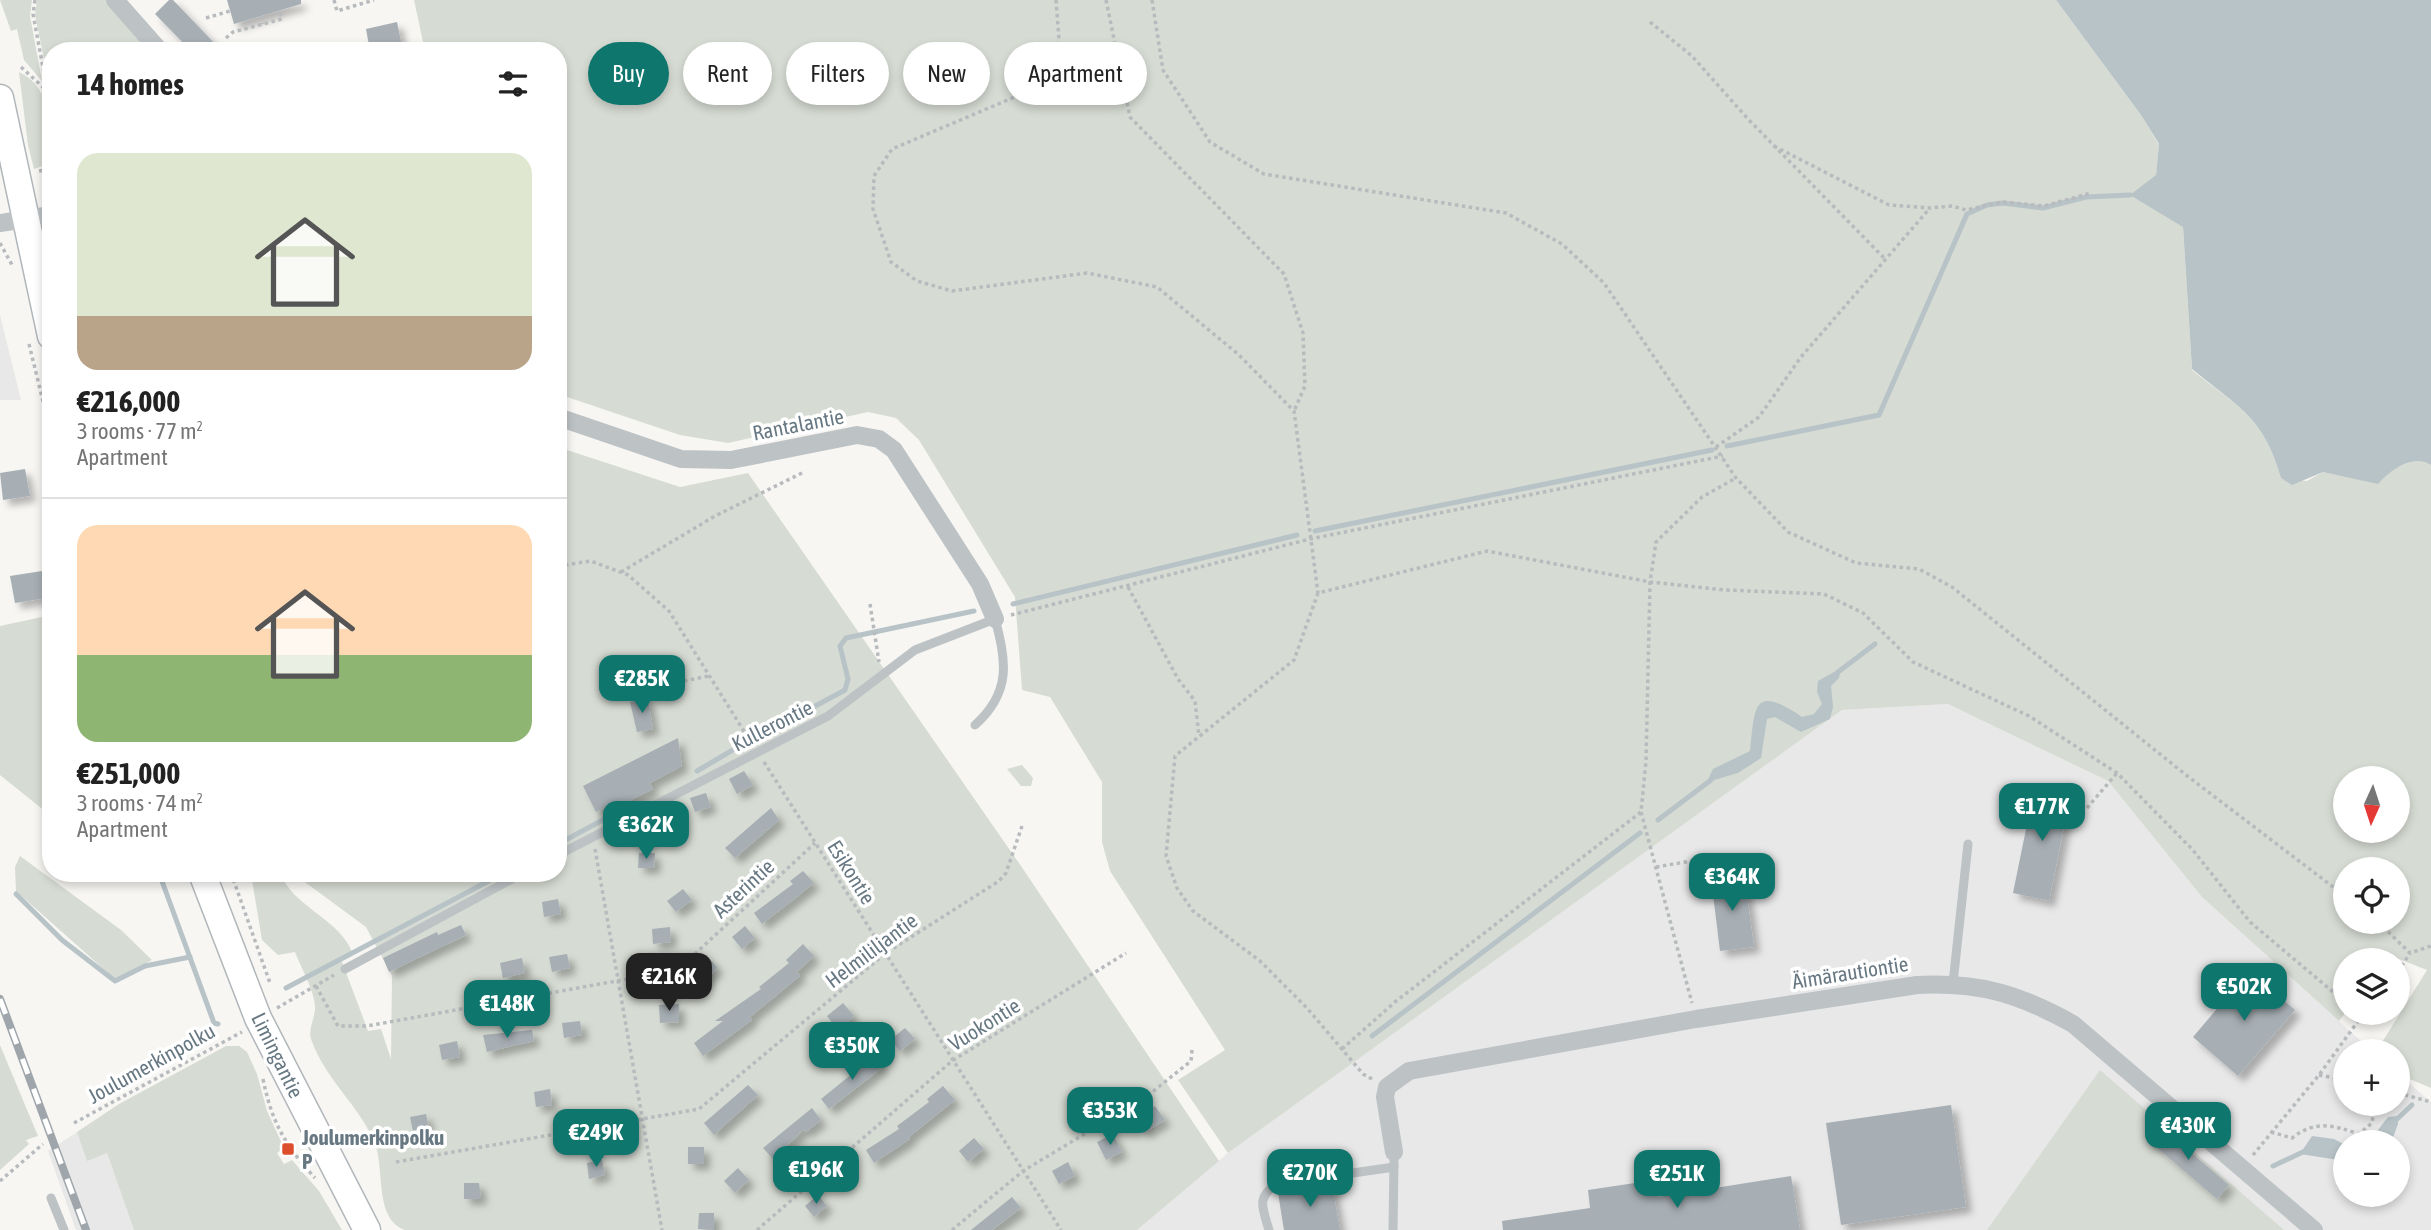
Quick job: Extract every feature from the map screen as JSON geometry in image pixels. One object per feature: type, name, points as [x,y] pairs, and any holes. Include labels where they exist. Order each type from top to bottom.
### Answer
[{"type":"main road","points":[[0,98],[12,221],[42,309]]},
{"type":"main road","name":"Limingantie","points":[[205,882],[258,1018],[367,1230]]},
{"type":"street","points":[[115,0],[152,42]]},
{"type":"street","points":[[12,221],[42,216]]},
{"type":"street","name":"Rantalantie","points":[[567,420],[681,459],[701,461],[731,460],[857,435],[879,439],[894,450],[901,460],[980,584],[995,619]]},
{"type":"street","name":"Äimärautiontie","points":[[1387,1087],[1409,1071],[1696,1019],[1917,985],[1953,983],[1986,987],[2034,1002],[2073,1024],[2314,1230]]},
{"type":"street","points":[[1387,1087],[1385,1097],[1394,1160]]},
{"type":"lane","name":"Kullerontie","points":[[567,850],[828,716],[915,650],[995,619]]},
{"type":"lane","points":[[975,725],[995,701],[1002,682],[1004,650],[995,619]]},
{"type":"lane","points":[[1953,983],[1968,844]]},
{"type":"lane","points":[[345,969],[506,882]]},
{"type":"lane","points":[[1269,1230],[1261,1201],[1265,1191],[1278,1184],[1394,1160],[1393,1230]]},
{"type":"lane","points":[[51,1198],[64,1230]]},
{"type":"path","points":[[35,0],[33,14],[42,67]]},
{"type":"path","points":[[334,0],[337,11],[354,3],[374,0]]},
{"type":"path","points":[[1056,0],[1059,38],[1054,65],[1036,88],[892,149],[874,176],[873,208],[891,262],[918,281],[952,290],[1087,273],[1157,287],[1239,355],[1294,411]]},
{"type":"path","points":[[1106,0],[1130,117],[1284,274],[1303,333],[1305,386],[1294,411],[1318,593],[1294,660],[1175,756],[1166,856],[1177,888],[1192,911],[1260,961],[1307,1008],[1363,1074],[1387,1087]]},
{"type":"path","points":[[1152,0],[1163,70],[1210,142],[1264,174],[1506,213],[1562,244],[1604,283],[1736,478],[1788,532],[1856,563],[1919,569],[1952,587],[2186,775],[2333,887]]},
{"type":"path","points":[[226,38],[233,32],[282,19],[279,10]]},
{"type":"path","points":[[206,18],[230,11]]},
{"type":"path","points":[[261,16],[263,23]]},
{"type":"path","points":[[1650,22],[1692,56],[1774,146],[1885,259]]},
{"type":"path","points":[[21,67],[42,86]]},
{"type":"path","points":[[1774,146],[1889,205],[1930,208],[1952,206],[1966,210],[2002,202],[2044,206],[2091,193]]},
{"type":"path","points":[[1716,447],[1759,417],[1801,357],[1848,306],[1930,208]]},
{"type":"path","points":[[995,619],[1310,539],[1723,456]]},
{"type":"path","points":[[621,572],[715,516],[804,472]]},
{"type":"path","points":[[1696,1019],[1641,812],[1646,761],[1650,582],[1656,542],[1702,497],[1736,478]]},
{"type":"path","points":[[1318,593],[1487,551],[1650,582],[1725,590],[1824,594],[1863,613],[1913,662],[2029,716],[2117,773],[2192,849],[2250,922],[2333,992]]},
{"type":"path","name":"Esikontie","points":[[567,565],[591,561],[621,572],[669,611],[1061,1230]]},
{"type":"path","points":[[1128,587],[1178,679],[1195,701],[1199,736]]},
{"type":"path","points":[[870,604],[881,675]]},
{"type":"path","points":[[629,692],[709,676]]},
{"type":"path","points":[[2087,808],[2117,773]]},
{"type":"path","points":[[1342,1049],[1395,1002],[1641,812]]},
{"type":"path","name":"Helmililjantie","points":[[396,1163],[691,1112],[707,1104],[886,953],[999,881],[1006,873],[1022,826]]},
{"type":"path","points":[[593,837],[662,1230]]},
{"type":"path","name":"Asterintie","points":[[316,986],[338,1026],[367,1026],[678,968],[815,843]]},
{"type":"path","points":[[1656,867],[1726,855]]},
{"type":"path","points":[[235,882],[284,1019]]},
{"type":"path","points":[[2390,934],[2405,948]]},
{"type":"path","points":[[2410,953],[2431,946]]},
{"type":"path","name":"Vuokontie","points":[[757,1230],[953,1061],[1126,953]]},
{"type":"path","points":[[279,1007],[345,969]]},
{"type":"path","points":[[2242,1170],[2319,1075],[2353,1025]]},
{"type":"path","name":"Joulumerkinpolku","points":[[75,1123],[243,1031]]},
{"type":"path","points":[[952,1230],[1023,1171],[1146,1097],[1191,1061],[1192,1050]]},
{"type":"path","points":[[2319,1075],[2333,1078]]},
{"type":"path","points":[[2410,1096],[2431,1102]]},
{"type":"path","points":[[2272,1132],[2292,1138],[2317,1124],[2328,1124],[2359,1134],[2372,1123],[2373,1116]]},
{"type":"path","points":[[0,1181],[43,1144]]},
{"type":"shaded area","points":[[0,0],[32,0],[30,16],[42,81],[24,60],[17,29],[11,31]]},
{"type":"shaded area","points":[[37,0],[107,0],[142,42],[42,42],[42,49],[35,15]]},
{"type":"shaded area","points":[[414,0],[2056,0],[2141,115],[2159,145],[2156,175],[2183,227],[2192,370],[2236,404],[2257,427],[2274,457],[2281,478],[2307,481],[2323,472],[2378,483],[2389,473],[2409,462],[2431,465],[2431,1088],[2410,1079],[2410,1039],[2384,1039],[2393,1025],[2410,1025],[2410,997],[2427,970],[2410,963],[2410,948],[2333,948],[2333,1016],[2202,897],[2108,781],[1948,704],[1842,710],[1228,1153],[1178,1080],[1225,1050],[1110,871],[1102,842],[1102,782],[1050,697],[1022,690],[1015,597],[919,440],[896,418],[868,412],[728,443],[680,435],[567,397],[567,42],[423,42]]},
{"type":"shaded area","points":[[2056,0],[2431,0],[2431,465],[2409,462],[2395,469],[2378,484],[2323,472],[2292,485],[2281,478],[2266,441],[2247,415],[2192,369],[2183,227],[2130,195],[2156,175],[2159,144],[2141,115]]},
{"type":"shaded area","points":[[19,72],[30,79],[42,95],[42,166],[34,169],[28,145]]},
{"type":"shaded area","points":[[0,315],[21,400],[0,400]]},
{"type":"shaded area","points":[[567,450],[680,487],[748,473],[1021,866],[1219,1161],[1137,1230],[405,1230],[395,1224],[385,1205],[378,1155],[369,1131],[325,1068],[311,1039],[314,1001],[295,952],[278,955],[262,940],[252,882],[285,882],[294,894],[346,940],[352,952],[341,959],[368,1031],[381,1029],[391,1059],[392,976],[366,927],[305,882],[567,882]]},
{"type":"shaded area","points":[[42,617],[42,809],[0,775],[0,626]]},
{"type":"shaded area","points":[[1841,668],[1839,678],[1831,686],[1833,707],[1830,719],[1801,732],[1775,717],[1767,719],[1761,758],[1738,773],[1707,782],[1713,769],[1750,751],[1753,722],[1759,704],[1765,701],[1774,702],[1802,717],[1814,714],[1822,704],[1817,692],[1818,681]]},
{"type":"shaded area","points":[[1948,704],[2108,781],[2202,897],[2333,1016],[2333,1025],[2343,1025],[2359,1039],[2333,1039],[2333,1116],[2410,1116],[2410,1084],[2431,1102],[2431,1230],[1137,1230],[1228,1153],[1842,710]]},
{"type":"shaded area","points":[[1022,765],[1033,778],[1031,786],[1021,786],[1007,769]]},
{"type":"shaded area","points":[[20,856],[42,872],[42,882],[55,882],[121,930],[152,960],[116,980],[16,891],[15,867]]},
{"type":"shaded area","points":[[0,1045],[38,1136],[26,1140],[29,1144],[0,1170]]},
{"type":"shaded area","points":[[226,1046],[239,1046],[247,1052],[257,1074],[267,1111],[284,1148],[277,1153],[284,1164],[292,1160],[319,1191],[342,1230],[134,1230],[107,1153],[87,1161],[77,1132],[119,1104]]},
{"type":"shaded area","points":[[2100,1070],[2284,1230],[1987,1230]]},
{"type":"shaded area","points":[[2397,1116],[2396,1130],[2378,1130],[2388,1117]]},
{"type":"shaded area","points":[[77,1132],[87,1160],[107,1153],[134,1230],[76,1230],[48,1151]]},
{"type":"shaded area","points":[[2312,1136],[2333,1139],[2333,1159],[2300,1154]]},
{"type":"building","points":[[169,0],[173,0],[213,42],[182,42],[155,14]]},
{"type":"building","points":[[227,0],[301,0],[301,4],[234,24]]},
{"type":"building","points":[[397,22],[401,42],[368,42],[366,29]]},
{"type":"building","points":[[25,469],[30,496],[3,500],[0,473]]},
{"type":"building","points":[[42,571],[42,599],[15,603],[10,576]]},
{"type":"building","points":[[648,699],[653,729],[637,732],[630,702]]},
{"type":"building","points":[[678,738],[682,766],[650,783],[653,789],[621,805],[619,800],[596,812],[583,786]]},
{"type":"building","points":[[744,771],[753,785],[737,794],[729,779]]},
{"type":"building","points":[[2035,785],[2071,792],[2049,901],[2013,893]]},
{"type":"building","points":[[706,793],[711,807],[695,812],[690,798]]},
{"type":"building","points":[[675,808],[680,823],[661,829],[656,814]]},
{"type":"building","points":[[771,808],[779,820],[735,858],[725,848]]},
{"type":"building","points":[[639,853],[655,853],[654,868],[638,868]]},
{"type":"building","points":[[803,871],[814,883],[762,924],[754,913],[793,884],[790,881]]},
{"type":"building","points":[[1744,874],[1754,947],[1720,951],[1711,878]]},
{"type":"building","points":[[683,889],[692,900],[676,912],[667,901]]},
{"type":"building","points":[[558,899],[561,914],[544,917],[542,902]]},
{"type":"building","points":[[461,925],[466,935],[389,972],[383,958],[437,932],[438,935]]},
{"type":"building","points":[[745,926],[755,938],[742,949],[732,937]]},
{"type":"building","points":[[670,927],[671,942],[653,944],[652,929]]},
{"type":"building","points":[[803,944],[814,956],[797,972],[800,976],[750,1017],[752,1020],[703,1056],[694,1043],[723,1021],[715,1021],[761,989],[759,987],[789,963],[786,960]]},
{"type":"building","points":[[567,954],[570,968],[552,972],[549,957]]},
{"type":"building","points":[[708,957],[718,968],[702,983],[692,972]]},
{"type":"building","points":[[522,958],[525,973],[503,978],[500,963]]},
{"type":"building","points":[[2249,971],[2295,1010],[2238,1076],[2193,1037]]},
{"type":"building","points":[[843,1003],[854,1016],[838,1030],[827,1016]]},
{"type":"building","points":[[679,1004],[679,1022],[660,1023],[659,1005]]},
{"type":"building","points":[[580,1021],[582,1035],[564,1038],[562,1023]]},
{"type":"building","points":[[905,1028],[915,1039],[900,1051],[890,1040]]},
{"type":"building","points":[[532,1030],[534,1041],[487,1052],[483,1035]]},
{"type":"building","points":[[457,1041],[460,1057],[442,1060],[439,1045]]},
{"type":"building","points":[[874,1056],[883,1067],[829,1109],[821,1099]]},
{"type":"building","points":[[748,1085],[758,1095],[714,1135],[704,1123]]},
{"type":"building","points":[[943,1086],[955,1100],[909,1137],[910,1139],[874,1163],[866,1150],[899,1129],[897,1126],[929,1102],[927,1099]]},
{"type":"building","points":[[550,1089],[552,1105],[536,1107],[534,1092]]},
{"type":"building","points":[[1951,1105],[1966,1207],[1841,1225],[1826,1123]]},
{"type":"building","points":[[1155,1106],[1165,1120],[1144,1133],[1135,1120]]},
{"type":"building","points":[[812,1108],[821,1120],[806,1132],[804,1129],[773,1159],[763,1148]]},
{"type":"building","points":[[426,1114],[429,1128],[413,1131],[410,1117]]},
{"type":"building","points":[[2160,1126],[2229,1185],[2217,1199],[2148,1140]]},
{"type":"building","points":[[1113,1134],[1122,1152],[1106,1160],[1097,1142]]},
{"type":"building","points":[[974,1138],[984,1149],[968,1162],[959,1151]]},
{"type":"building","points":[[688,1147],[704,1147],[704,1164],[688,1164]]},
{"type":"building","points":[[602,1160],[605,1175],[589,1179],[587,1163]]},
{"type":"building","points":[[1068,1162],[1075,1176],[1059,1184],[1052,1171]]},
{"type":"building","points":[[738,1168],[749,1180],[735,1193],[724,1181]]},
{"type":"building","points":[[1791,1176],[1800,1230],[1503,1230],[1502,1221],[1590,1208],[1588,1190],[1655,1180],[1658,1197]]},
{"type":"building","points":[[464,1183],[479,1183],[481,1199],[464,1199]]},
{"type":"building","points":[[1332,1184],[1340,1230],[1284,1230],[1278,1193]]},
{"type":"building","points":[[818,1195],[827,1206],[814,1217],[805,1206]]},
{"type":"building","points":[[1012,1197],[1021,1208],[992,1230],[971,1230]]},
{"type":"building","points":[[699,1213],[714,1213],[714,1230],[698,1229]]},
{"type":"waterway","points":[[1727,446],[1879,415],[1967,214],[1987,205],[2003,203],[2043,208],[2086,197],[2130,195]]},
{"type":"waterway","points":[[1315,531],[1712,450]]},
{"type":"waterway","points":[[1013,604],[1297,535]]},
{"type":"waterway","points":[[780,725],[845,690],[848,679],[840,646],[846,638],[974,611]]},
{"type":"waterway","points":[[1838,672],[1875,644]]},
{"type":"waterway","points":[[758,737],[765,733]]},
{"type":"waterway","points":[[697,771],[743,744]]},
{"type":"waterway","points":[[1658,820],[1711,780]]},
{"type":"waterway","points":[[567,839],[614,814]]},
{"type":"waterway","points":[[1372,1036],[1640,833]]},
{"type":"waterway","points":[[162,882],[214,1023],[218,1024]]},
{"type":"waterway","points":[[286,988],[487,882]]},
{"type":"waterway","points":[[16,894],[62,940],[115,981],[145,966],[190,957]]},
{"type":"waterway","points":[[2394,1122],[2412,1105]]},
{"type":"waterway","points":[[2273,1166],[2305,1151]]},
{"type":"railway","points":[[0,999],[86,1230]]},
{"type":"place","name":"Joulumerkinpolku P","points":[[288,1149]]}]
